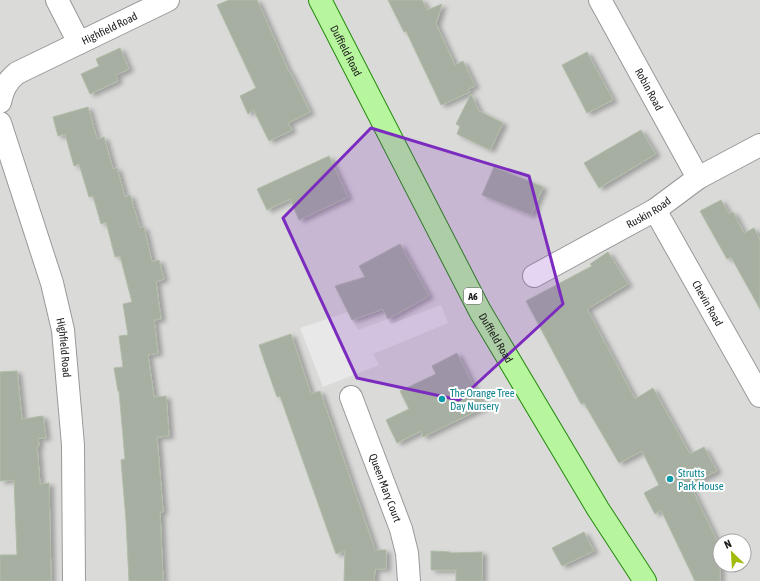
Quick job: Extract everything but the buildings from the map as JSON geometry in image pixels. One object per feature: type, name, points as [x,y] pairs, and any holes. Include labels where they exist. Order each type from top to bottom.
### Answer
[{"type":"main road","name":"Duffield Road","points":[[320,0],[480,311],[598,509],[645,581]]},
{"type":"street","points":[[57,0],[79,43]]},
{"type":"street","name":"Highfield Road","points":[[0,102],[5,86],[17,73],[168,0]]},
{"type":"street","name":"Robin Road","points":[[600,0],[698,178]]},
{"type":"street","name":"Highfield Road","points":[[0,123],[52,283],[63,330],[73,446],[74,581]]},
{"type":"street","name":"Ruskin Road","points":[[534,276],[655,210],[698,178],[760,145]]},
{"type":"street","name":"Chevin Road","points":[[655,210],[760,396]]},
{"type":"street","name":"Queen Mary Court","points":[[351,398],[401,530],[407,553],[409,581]]},
{"type":"highlighted area","points":[[371,128],[529,176],[563,304],[459,400],[357,378],[283,218]]},
{"type":"shaded area","points":[[0,0],[760,0],[760,581],[0,581]]},
{"type":"shaded area","points":[[441,305],[448,323],[373,354],[379,365],[323,387],[300,328],[348,312],[358,330],[388,319],[391,324]]},
{"type":"place","name":"The Orange Tree Day Nursery","points":[[442,399]]},
{"type":"place","name":"Strutts Park House","points":[[670,479]]}]
